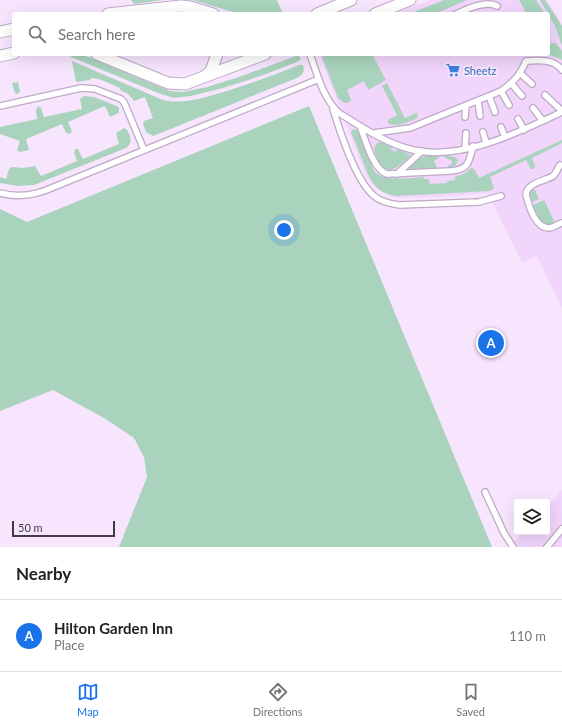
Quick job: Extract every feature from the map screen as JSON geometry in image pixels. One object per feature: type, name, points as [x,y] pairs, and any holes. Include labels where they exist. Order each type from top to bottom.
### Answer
[{"type":"street","points":[[322,12],[351,0]]},
{"type":"street","points":[[380,12],[410,0]]},
{"type":"street","points":[[125,12],[177,6],[200,11]]},
{"type":"street","points":[[0,32],[12,29]]},
{"type":"street","points":[[0,56],[12,53]]},
{"type":"street","points":[[102,56],[168,83],[186,84],[260,56]]},
{"type":"street","points":[[201,79],[211,70],[216,56]]},
{"type":"lane","points":[[461,12],[484,2],[492,2],[497,6]]},
{"type":"lane","points":[[311,56],[360,176],[370,192],[379,200],[400,205],[479,202],[501,196]]},
{"type":"lane","points":[[373,133],[410,128],[501,91],[520,73],[526,61],[537,60],[553,63],[562,70]]},
{"type":"lane","points":[[520,73],[532,84]]},
{"type":"lane","points":[[0,193],[21,196],[36,194],[319,79]]},
{"type":"lane","points":[[511,83],[522,96]]},
{"type":"lane","points":[[0,106],[81,88],[95,89],[122,99],[144,150]]},
{"type":"lane","points":[[501,91],[509,105]]},
{"type":"lane","points":[[332,107],[339,114],[399,146],[422,151],[450,151],[465,149],[505,137],[524,130],[562,112],[545,95]]},
{"type":"lane","points":[[490,96],[496,112]]},
{"type":"lane","points":[[478,101],[480,116]]},
{"type":"lane","points":[[465,117],[466,105]]},
{"type":"lane","points":[[533,108],[543,121]]},
{"type":"lane","points":[[518,119],[524,130]]},
{"type":"lane","points":[[360,126],[377,167],[383,173],[397,174],[461,170],[469,162],[473,146]]},
{"type":"lane","points":[[501,127],[505,137]]},
{"type":"lane","points":[[483,132],[486,143]]},
{"type":"lane","points":[[465,149],[466,133]]},
{"type":"lane","points":[[397,174],[422,151]]},
{"type":"lane","points":[[560,165],[555,175],[529,187],[526,195],[537,221],[541,226],[552,228],[562,223]]},
{"type":"lane","points":[[485,492],[504,533],[513,547]]},
{"type":"lane","points":[[547,547],[562,529]]},
{"type":"shaded area","points":[[430,0],[546,0],[562,24],[562,308],[537,256],[522,263],[488,193],[440,197],[394,198],[379,190],[371,183],[365,173],[320,56],[550,56],[550,12],[400,12]]},
{"type":"shaded area","points":[[562,490],[562,547],[509,547],[520,535],[550,535],[550,503]]},
{"type":"green space","points":[[131,0],[163,0],[134,4]]},
{"type":"green space","points":[[192,0],[277,0],[282,12],[233,12]]},
{"type":"green space","points":[[444,0],[467,0],[439,12],[414,12]]},
{"type":"green space","points":[[519,0],[536,0],[544,12],[526,12]]},
{"type":"green space","points":[[540,0],[545,0],[562,26],[562,46],[555,26],[550,17],[550,12],[547,12]]},
{"type":"green space","points":[[556,43],[562,51],[562,60],[550,55],[550,44]]},
{"type":"green space","points":[[86,56],[170,91],[183,92],[207,87],[239,77],[296,56],[299,56],[301,59],[261,76],[223,88],[191,96],[174,98],[158,93],[71,57]]},
{"type":"green space","points":[[373,56],[386,80],[368,90],[364,81],[347,90],[351,100],[348,103],[344,103],[338,98],[322,57]]},
{"type":"green space","points":[[72,61],[163,100],[179,102],[211,96],[299,65],[303,65],[304,71],[301,76],[297,78],[153,136],[146,132],[143,124],[144,121],[153,118],[145,97],[134,101],[128,94],[120,90],[120,88],[99,79],[91,78],[90,80],[76,82]]},
{"type":"green space","points":[[18,82],[20,92],[17,94],[15,93],[12,83]]},
{"type":"green space","points":[[387,83],[405,118],[416,113],[418,115],[417,118],[398,125],[388,123],[388,120],[397,115],[382,86]]},
{"type":"green space","points":[[84,96],[94,97],[117,106],[119,108],[119,113],[110,117],[105,106],[68,122],[72,131],[70,134],[66,133],[62,124],[26,139],[29,150],[20,152],[17,150],[20,141],[0,134],[0,127],[37,119],[36,110],[38,106],[41,108],[44,117],[82,109],[80,99]]},
{"type":"green space","points":[[309,106],[492,547],[119,547],[147,477],[144,457],[134,438],[104,418],[53,390],[0,411],[0,209],[27,222]]},
{"type":"green space","points":[[124,128],[128,131],[130,136],[130,144],[126,148],[34,185],[18,186],[0,183],[0,177],[6,179],[9,169],[12,167],[23,168],[35,166],[41,176],[77,161],[74,152],[75,149],[78,149],[83,159],[119,144],[116,133]]},
{"type":"green space","points":[[354,129],[358,131],[374,171],[378,174],[383,177],[390,178],[424,177],[424,179],[429,179],[430,184],[447,183],[447,181],[455,180],[455,177],[466,173],[471,168],[474,169],[479,178],[562,140],[562,143],[532,158],[535,166],[534,169],[531,169],[526,160],[490,177],[494,188],[490,191],[396,196],[382,191],[372,182],[351,133]]},
{"type":"green space","points":[[380,142],[392,147],[391,150],[396,152],[397,149],[409,154],[410,156],[398,166],[388,170],[380,164],[374,149],[376,144]]},
{"type":"green space","points":[[443,155],[455,157],[458,160],[456,165],[447,168],[452,164],[452,161]]},
{"type":"green space","points":[[425,156],[441,156],[434,161],[437,168],[410,169],[410,167],[420,158]]},
{"type":"green space","points":[[532,189],[535,190],[539,199],[532,202],[529,194]]},
{"type":"green space","points":[[544,200],[555,223],[546,224],[540,220],[536,213],[533,205]]},
{"type":"place","name":"Sheetz","points":[[453,70]]},
{"type":"place","name":"Hilton Garden Inn","points":[[491,343]]}]
